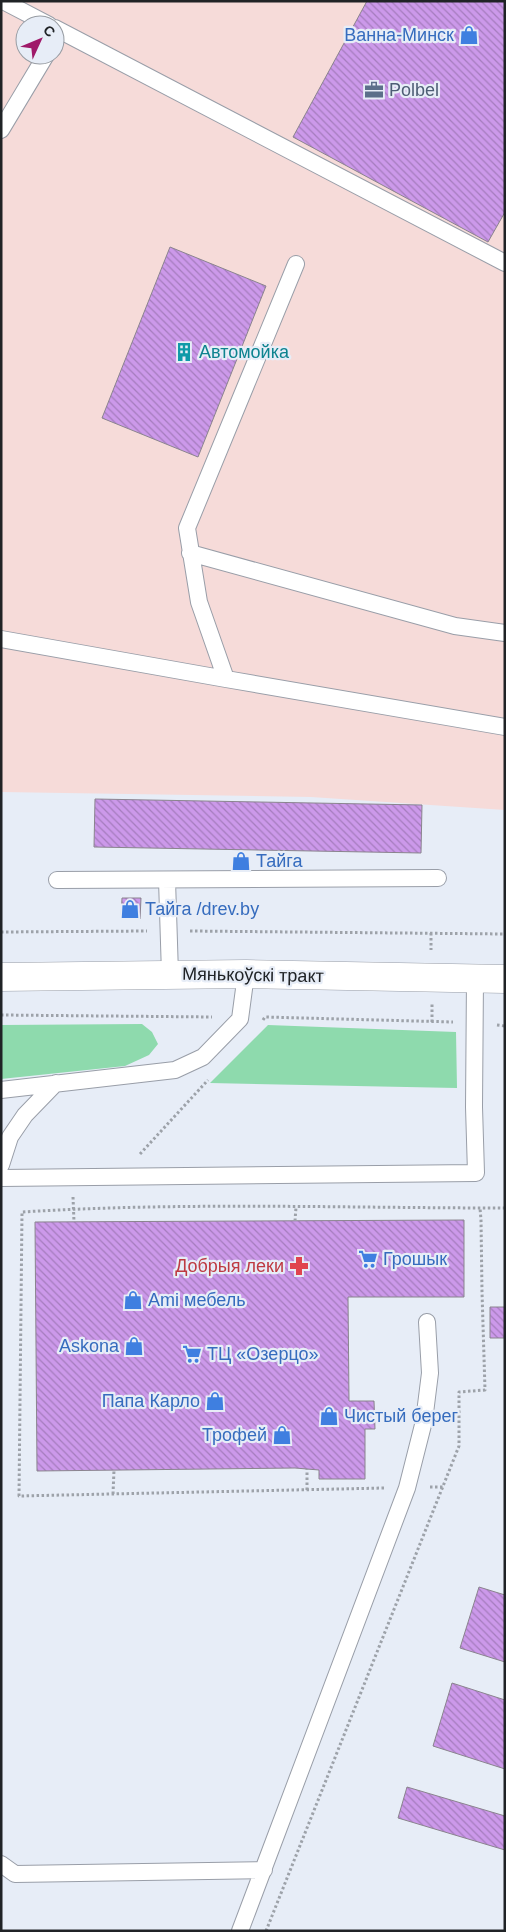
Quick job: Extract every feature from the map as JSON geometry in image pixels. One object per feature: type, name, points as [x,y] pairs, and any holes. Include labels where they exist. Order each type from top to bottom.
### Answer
[{"type":"street","name":"Мянькоўскі тракт","points":[[1,977],[246,974],[505,979]]},
{"type":"lane","points":[[3,1],[27,15]]},
{"type":"lane","points":[[65,36],[505,263]]},
{"type":"lane","points":[[1,130],[40,65]]},
{"type":"lane","points":[[226,679],[199,602],[187,528],[296,264]]},
{"type":"lane","points":[[190,553],[455,626],[505,633]]},
{"type":"lane","points":[[1,639],[505,727]]},
{"type":"lane","points":[[57,880],[438,878]]},
{"type":"lane","points":[[167,880],[170,974]]},
{"type":"lane","points":[[1,1090],[175,1070],[203,1057],[240,1017],[246,974]]},
{"type":"lane","points":[[1,1178],[476,1173],[474,1107],[475,978]]},
{"type":"lane","points":[[1,1165],[10,1138],[25,1115],[56,1084]]},
{"type":"lane","points":[[240,1931],[407,1488],[424,1421],[430,1372],[427,1322]]},
{"type":"lane","points":[[1,1864],[15,1874],[264,1870]]},
{"type":"path","points":[[1,932],[169,931],[505,934]]},
{"type":"path","points":[[1,1015],[265,1017],[475,1023],[505,1026]]},
{"type":"path","points":[[259,1024],[265,1017]]},
{"type":"path","points":[[136,1159],[213,1074]]},
{"type":"path","points":[[72,1178],[74,1222]]},
{"type":"path","points":[[295,1221],[296,1207]]},
{"type":"path","points":[[442,1487],[18,1496],[22,1212],[73,1209],[296,1207],[505,1208]]},
{"type":"path","points":[[266,1931],[459,1446],[459,1392],[485,1390],[482,1220],[480,1208]]},
{"type":"path","points":[[307,1469],[307,1490]]},
{"type":"path","points":[[113,1494],[114,1470]]},
{"type":"shaded area","points":[[1,1],[505,1],[505,810],[311,797],[1,792]]},
{"type":"green space","points":[[142,1024],[152,1032],[158,1044],[149,1055],[125,1066],[1,1079],[1,1025]]},
{"type":"green space","points":[[268,1025],[456,1032],[457,1088],[210,1083]]},
{"type":"building","points":[[367,1],[505,1],[505,212],[488,242],[293,137]]},
{"type":"building","name":"Автомойка","points":[[170,247],[266,286],[198,457],[102,418]]},
{"type":"building","points":[[95,799],[422,805],[421,853],[94,847]]},
{"type":"building","points":[[122,898],[141,898],[140,919],[121,919]]},
{"type":"building","name":"ТЦ «Озерцо»","points":[[464,1220],[464,1297],[348,1297],[349,1401],[374,1401],[375,1429],[365,1429],[365,1479],[319,1479],[319,1470],[295,1468],[37,1471],[35,1222]]},
{"type":"building","points":[[490,1307],[505,1307],[505,1338],[490,1338]]},
{"type":"building","points":[[479,1587],[505,1595],[505,1662],[460,1648]]},
{"type":"building","points":[[452,1683],[505,1700],[505,1769],[433,1746]]},
{"type":"building","points":[[407,1787],[505,1816],[505,1850],[398,1818]]},
{"type":"place","name":"Ванна-Минск","points":[[469,35]]},
{"type":"place","name":"Polbel","points":[[374,90]]},
{"type":"place","name":"Автомойка","points":[[184,352]]},
{"type":"place","name":"Тайга","points":[[241,861]]},
{"type":"place","name":"Тайга /drev.by","points":[[130,909]]},
{"type":"place","name":"Грошык","points":[[368,1259]]},
{"type":"place","name":"Добрыя леки","points":[[299,1266]]},
{"type":"place","name":"Ami мебель","points":[[133,1300]]},
{"type":"place","name":"Askona","points":[[134,1346]]},
{"type":"place","name":"ТЦ «Озерцо»","points":[[192,1354]]},
{"type":"place","name":"Папа Карло","points":[[215,1401]]},
{"type":"place","name":"Чистый берег","points":[[329,1416]]},
{"type":"place","name":"Трофей","points":[[282,1435]]}]
